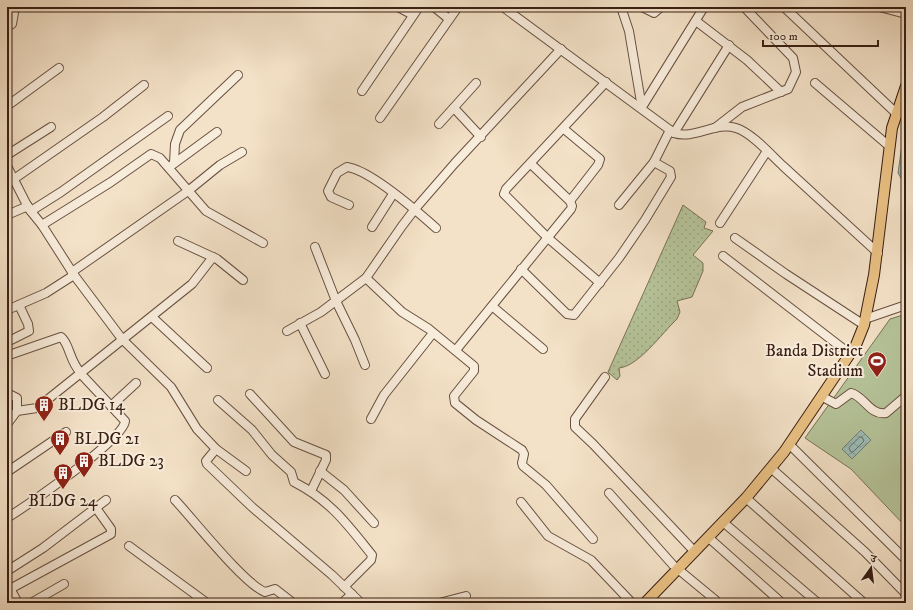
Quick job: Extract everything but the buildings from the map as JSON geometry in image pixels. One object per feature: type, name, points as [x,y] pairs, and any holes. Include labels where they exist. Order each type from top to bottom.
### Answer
[{"type":"main road","points":[[647,602],[746,498],[790,445],[850,354],[865,322],[878,252],[889,146],[906,86]]},
{"type":"street","points":[[7,27],[12,24],[14,20],[15,7]]},
{"type":"street","points":[[398,7],[413,15]]},
{"type":"street","points":[[362,91],[419,7]]},
{"type":"street","points":[[434,7],[449,19]]},
{"type":"street","points":[[380,118],[458,7]]},
{"type":"street","points":[[503,7],[642,108],[672,132],[685,135],[715,128],[738,128],[767,151],[878,252]]},
{"type":"street","points":[[621,7],[629,31],[642,108]]},
{"type":"street","points":[[642,7],[654,13],[662,7]]},
{"type":"street","points":[[642,108],[704,7]]},
{"type":"street","points":[[715,128],[742,107],[788,89],[792,84],[796,72],[793,58],[744,7]]},
{"type":"street","points":[[784,7],[897,114]]},
{"type":"street","points":[[879,7],[906,14]]},
{"type":"street","points":[[696,21],[729,45],[781,92]]},
{"type":"street","points":[[619,205],[654,162],[729,45]]},
{"type":"street","points":[[287,331],[318,314],[366,278],[402,226],[416,209],[561,49]]},
{"type":"street","points":[[7,106],[58,68]]},
{"type":"street","points":[[171,165],[175,144],[180,130],[238,75]]},
{"type":"street","points":[[600,283],[548,238],[504,194],[506,189],[564,129],[606,82]]},
{"type":"street","points":[[439,124],[476,83]]},
{"type":"street","points":[[815,83],[889,146]]},
{"type":"street","points":[[14,179],[103,117],[144,86]]},
{"type":"street","points":[[454,108],[481,136]]},
{"type":"street","points":[[7,215],[29,209],[61,192],[168,116]]},
{"type":"street","points":[[7,155],[51,127]]},
{"type":"street","points":[[564,129],[600,159],[598,165],[570,201]]},
{"type":"street","points":[[171,165],[217,132]]},
{"type":"street","points":[[720,223],[767,151]]},
{"type":"street","points":[[7,310],[46,293],[188,191],[220,165],[242,152]]},
{"type":"street","points":[[42,225],[111,182],[147,155],[156,155],[171,165],[188,191],[209,213],[262,243]]},
{"type":"street","points":[[521,269],[567,314],[571,315],[577,312],[600,283],[645,220],[671,178],[670,171],[654,162]]},
{"type":"street","points":[[456,350],[571,209],[572,206],[570,201],[531,164]]},
{"type":"street","points":[[7,166],[29,209],[42,225],[73,274],[122,339],[166,381],[181,401],[187,414],[197,429],[216,449],[246,472]]},
{"type":"street","points":[[349,205],[331,197],[328,191],[337,173],[347,167],[360,171],[416,209],[436,228]]},
{"type":"street","points":[[372,227],[394,194]]},
{"type":"street","points":[[735,238],[786,274],[865,322],[906,304]]},
{"type":"street","points":[[178,241],[213,257],[243,280]]},
{"type":"street","points":[[315,247],[336,301],[355,340],[365,365]]},
{"type":"street","points":[[723,256],[850,354]]},
{"type":"street","points":[[17,411],[37,408],[192,284],[213,257]]},
{"type":"street","points":[[366,278],[402,312],[456,350],[475,368],[454,396],[455,402],[476,420],[522,450],[523,466],[546,485],[593,539]]},
{"type":"street","points":[[7,342],[25,335],[29,331],[28,324],[19,305]]},
{"type":"street","points":[[492,306],[543,350]]},
{"type":"street","points":[[152,317],[207,368]]},
{"type":"street","points":[[300,324],[325,374]]},
{"type":"street","points":[[371,419],[384,395],[432,332]]},
{"type":"street","points":[[7,350],[9,354],[12,354],[61,337],[64,340],[70,358],[81,373],[125,421],[125,424],[107,444],[58,483],[7,518]]},
{"type":"street","points":[[604,377],[575,419],[574,427],[593,444],[695,552]]},
{"type":"street","points":[[111,406],[136,384]]},
{"type":"street","points":[[821,396],[836,404],[851,393],[856,394],[869,407],[882,413],[886,413],[906,396]]},
{"type":"street","points":[[7,394],[17,398],[17,411],[7,424]]},
{"type":"street","points":[[250,394],[294,442],[302,447],[324,453],[327,457],[311,491]]},
{"type":"street","points":[[218,400],[252,430],[272,455],[291,472],[292,480],[311,491],[340,515],[372,557],[344,587]]},
{"type":"street","points":[[7,472],[66,432]]},
{"type":"street","points":[[790,445],[906,560]]},
{"type":"street","points":[[216,449],[206,460],[207,464],[252,507],[361,603]]},
{"type":"street","points":[[771,468],[865,552],[906,594]]},
{"type":"street","points":[[320,471],[344,490],[374,523]]},
{"type":"street","points":[[609,493],[678,569],[719,603]]},
{"type":"street","points":[[746,498],[864,603]]},
{"type":"street","points":[[7,571],[43,548],[106,500]]},
{"type":"street","points":[[175,500],[236,569],[265,592],[275,589],[293,603]]},
{"type":"street","points":[[521,502],[548,536],[591,560],[632,603]]},
{"type":"street","points":[[18,603],[9,586],[111,534],[111,529],[96,508]]},
{"type":"street","points":[[723,522],[818,603]]},
{"type":"street","points":[[709,538],[782,603]]},
{"type":"street","points":[[129,546],[208,603]]},
{"type":"street","points":[[31,603],[64,584]]},
{"type":"street","points":[[342,603],[352,594]]},
{"type":"street","points":[[439,603],[466,596]]},
{"type":"green space","points":[[683,205],[706,222],[704,228],[713,231],[693,255],[703,263],[703,271],[692,297],[677,301],[680,312],[677,319],[642,355],[627,366],[619,368],[620,376],[617,380],[608,372]]},
{"type":"green space","name":"Banda District Stadium","points":[[906,314],[906,527],[851,469],[805,438],[890,319]]},
{"type":"water","points":[[906,141],[906,187],[898,173],[902,144]]},
{"type":"water","points":[[861,430],[871,440],[852,459],[842,449]]},
{"type":"place","name":"Banda District Stadium","points":[[877,378]]},
{"type":"place","name":"BLDG 14","points":[[44,422]]},
{"type":"place","name":"BLDG 21","points":[[60,456]]},
{"type":"place","name":"BLDG 23","points":[[84,478]]},
{"type":"place","name":"BLDG 24","points":[[63,490]]}]
